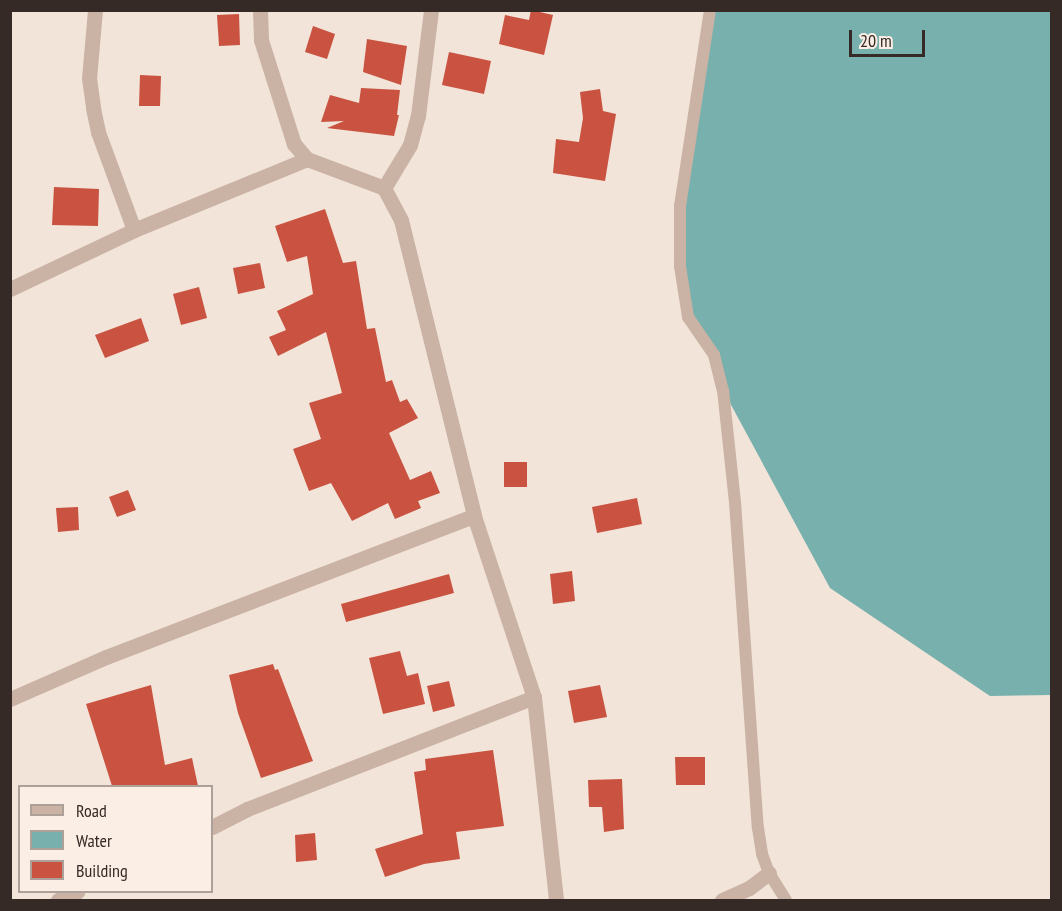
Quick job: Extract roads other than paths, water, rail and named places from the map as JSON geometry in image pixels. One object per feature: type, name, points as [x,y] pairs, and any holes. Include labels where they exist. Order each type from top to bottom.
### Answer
[{"type":"street","points":[[95,10],[89,78],[93,108],[98,132],[134,230]]},
{"type":"street","points":[[260,10],[261,40],[294,144],[307,159],[384,188],[400,220],[474,516],[534,697],[556,900]]},
{"type":"street","points":[[384,188],[410,145],[418,116],[431,10]]},
{"type":"street","points":[[10,289],[134,230],[307,159]]},
{"type":"street","points":[[10,699],[106,657],[474,516]]},
{"type":"street","points":[[213,826],[247,809],[534,697]]},
{"type":"street","points":[[722,900],[749,888],[769,873]]},
{"type":"street","points":[[58,900],[73,893]]},
{"type":"lane","points":[[710,10],[680,206],[680,266],[688,317],[714,355],[723,390],[735,501],[758,828],[762,854],[769,873],[786,900]]},
{"type":"water","points":[[710,11],[1051,11],[1051,695],[990,696],[830,588],[723,390],[714,355],[688,317],[680,206]]}]
